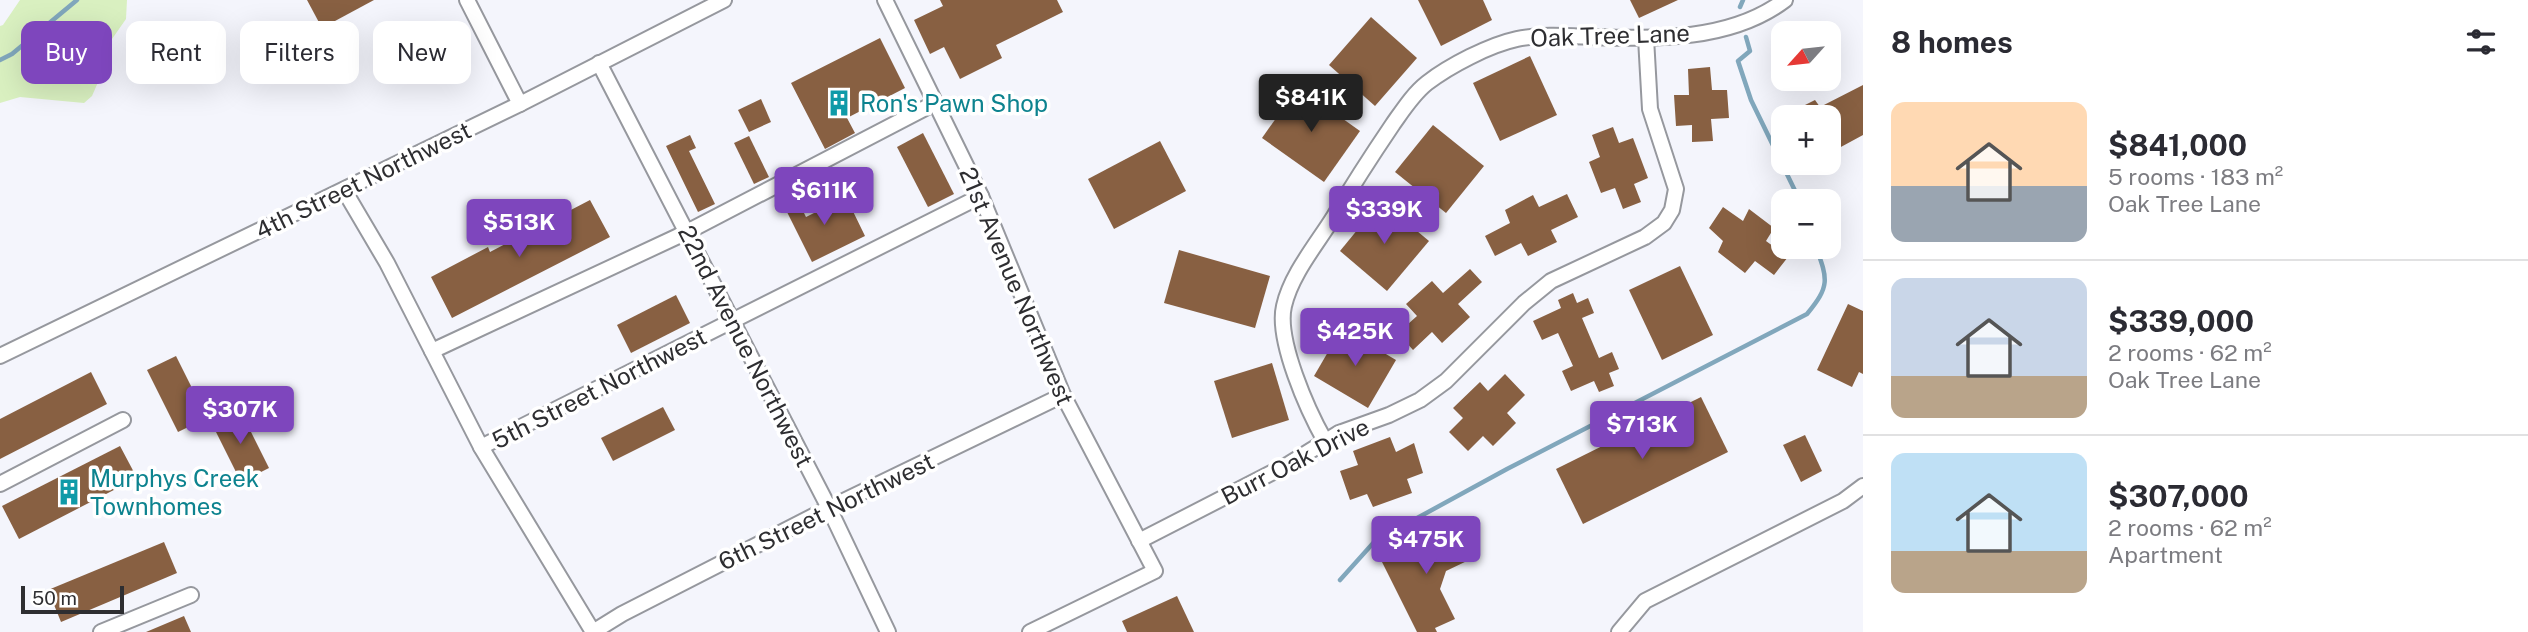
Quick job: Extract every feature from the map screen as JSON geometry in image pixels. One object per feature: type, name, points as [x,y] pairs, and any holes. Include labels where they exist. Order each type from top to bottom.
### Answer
[{"type":"street","points":[[467,0],[520,104]]},
{"type":"street","name":"4th Street Northwest","points":[[0,356],[520,104],[724,0]]},
{"type":"street","name":"21st Avenue Northwest","points":[[885,0],[981,196],[1063,395],[1155,571],[1030,632]]},
{"type":"street","name":"Oak Tree Lane","points":[[1325,441],[1304,400],[1286,342],[1283,325],[1284,303],[1294,281],[1369,158],[1408,104],[1427,83],[1501,43],[1516,39],[1552,36],[1646,38],[1732,27],[1759,17],[1785,0]]},
{"type":"street","name":"Burr Oak Drive","points":[[1139,541],[1289,464],[1325,441],[1420,400],[1446,381],[1524,303],[1551,281],[1645,237],[1664,223],[1672,210],[1676,189],[1650,109],[1646,38]]},
{"type":"street","name":"22nd Avenue Northwest","points":[[599,63],[828,508],[888,632]]},
{"type":"street","points":[[432,351],[687,232],[935,103]]},
{"type":"street","points":[[344,190],[387,263],[481,447],[593,632]]},
{"type":"street","name":"5th Street Northwest","points":[[481,447],[981,196]]},
{"type":"street","name":"6th Street Northwest","points":[[593,632],[622,614],[828,508],[1063,395]]},
{"type":"street","points":[[0,484],[123,420]]},
{"type":"street","points":[[1619,632],[1645,601],[1843,500],[1863,486]]},
{"type":"street","points":[[101,632],[191,595]]},
{"type":"green space","points":[[20,0],[127,0],[126,19],[112,39],[112,21],[21,21],[21,84],[97,84],[92,96],[84,103],[20,97],[0,103],[0,26]]},
{"type":"building","points":[[307,0],[374,0],[335,21],[318,21]]},
{"type":"building","points":[[940,0],[1057,0],[1063,12],[996,45],[1002,58],[960,79],[944,47],[930,54],[914,20],[943,6]]},
{"type":"building","points":[[1418,0],[1483,0],[1492,20],[1441,46]]},
{"type":"building","points":[[1630,0],[1678,0],[1639,18]]},
{"type":"building","points":[[1371,17],[1417,58],[1375,106],[1329,65]]},
{"type":"building","name":"Ron's Pawn Shop","points":[[880,38],[905,88],[847,118],[855,133],[825,149],[791,83]]},
{"type":"building","points":[[1530,56],[1557,115],[1500,141],[1473,83]]},
{"type":"building","points":[[1710,67],[1712,90],[1727,90],[1729,118],[1711,119],[1713,141],[1692,142],[1692,125],[1676,126],[1674,95],[1689,95],[1688,69]]},
{"type":"building","points":[[1863,85],[1863,135],[1841,147],[1841,105],[1824,105]]},
{"type":"building","points":[[1298,87],[1360,131],[1324,182],[1262,138]]},
{"type":"building","points":[[761,99],[771,122],[749,132],[738,110]]},
{"type":"building","points":[[1815,100],[1819,105],[1805,105]]},
{"type":"building","points":[[1433,125],[1484,166],[1446,213],[1395,172]]},
{"type":"building","points":[[1613,127],[1619,143],[1633,138],[1648,178],[1634,184],[1641,202],[1623,209],[1615,188],[1601,193],[1589,162],[1600,157],[1592,135]]},
{"type":"building","points":[[923,133],[954,194],[928,207],[897,147]]},
{"type":"building","points":[[690,135],[696,148],[689,151],[715,204],[698,212],[666,146]]},
{"type":"building","points":[[749,136],[769,177],[754,184],[734,143]]},
{"type":"building","points":[[1160,141],[1186,191],[1114,229],[1088,179]]},
{"type":"building","points":[[794,193],[806,217],[846,197],[865,236],[812,262],[781,200]]},
{"type":"building","points":[[1567,194],[1578,217],[1551,230],[1557,242],[1528,256],[1521,243],[1495,256],[1485,236],[1510,223],[1505,210],[1533,195],[1539,207]]},
{"type":"building","points":[[590,200],[610,237],[452,318],[431,277],[488,247],[490,252]]},
{"type":"building","points":[[1381,201],[1429,241],[1387,291],[1340,251]]},
{"type":"building","points":[[1723,207],[1743,221],[1749,209],[1771,226],[1771,233],[1766,241],[1771,245],[1771,259],[1786,259],[1774,275],[1755,261],[1745,273],[1718,252],[1723,241],[1709,228]]},
{"type":"building","points":[[1179,250],[1270,276],[1255,328],[1164,303]]},
{"type":"building","points":[[1680,266],[1713,335],[1662,360],[1629,290]]},
{"type":"building","points":[[1470,269],[1482,282],[1458,304],[1470,317],[1442,343],[1432,332],[1413,350],[1398,333],[1417,316],[1406,304],[1432,281],[1443,293]]},
{"type":"building","points":[[1573,293],[1577,303],[1588,298],[1594,313],[1582,318],[1599,358],[1612,352],[1619,369],[1609,373],[1614,386],[1599,392],[1594,381],[1571,391],[1562,371],[1573,366],[1558,333],[1542,340],[1533,321],[1561,308],[1558,300]]},
{"type":"building","points":[[676,295],[690,323],[631,353],[617,325]]},
{"type":"building","points":[[1848,304],[1863,311],[1863,374],[1859,372],[1852,387],[1817,370]]},
{"type":"building","points":[[1342,328],[1396,360],[1368,408],[1314,376]]},
{"type":"building","points":[[176,356],[207,418],[178,432],[147,370]]},
{"type":"building","points":[[1272,363],[1289,420],[1232,438],[1214,381]]},
{"type":"building","name":"Murphys Creek Townhomes","points":[[91,372],[107,404],[0,459],[0,419]]},
{"type":"building","points":[[1505,374],[1525,395],[1507,413],[1516,423],[1493,446],[1483,436],[1468,451],[1449,432],[1463,418],[1453,408],[1480,382],[1488,391]]},
{"type":"building","points":[[1701,397],[1728,452],[1583,524],[1556,469]]},
{"type":"building","points":[[663,407],[675,430],[613,461],[601,438]]},
{"type":"building","points":[[240,410],[269,468],[241,482],[212,424]]},
{"type":"building","points":[[1805,435],[1822,471],[1801,482],[1783,445]]},
{"type":"building","points":[[1390,437],[1396,452],[1414,443],[1423,473],[1407,479],[1412,493],[1373,507],[1367,494],[1350,500],[1340,471],[1358,465],[1353,451]]},
{"type":"building","name":"Murphys Creek Townhomes","points":[[120,446],[137,478],[19,539],[2,506]]},
{"type":"building","points":[[1451,523],[1469,560],[1446,571],[1440,589],[1455,619],[1435,628],[1437,632],[1417,632],[1380,558]]},
{"type":"building","name":"Murphys Creek Townhomes","points":[[164,542],[177,573],[61,622],[48,590]]},
{"type":"building","points":[[1177,596],[1194,632],[1127,632],[1122,621]]},
{"type":"building","points":[[184,616],[191,632],[146,632]]},
{"type":"waterway","points":[[0,60],[12,54],[77,0]]},
{"type":"waterway","points":[[1740,7],[1743,0]]},
{"type":"waterway","points":[[1746,37],[1750,51],[1738,61],[1751,100],[1794,189]]},
{"type":"waterway","points":[[1340,580],[1375,541],[1507,469],[1807,314],[1820,296],[1825,282],[1820,259]]},
{"type":"place","name":"Ron's Pawn Shop","points":[[839,103]]},
{"type":"place","name":"Murphys Creek Townhomes","points":[[69,492]]}]
